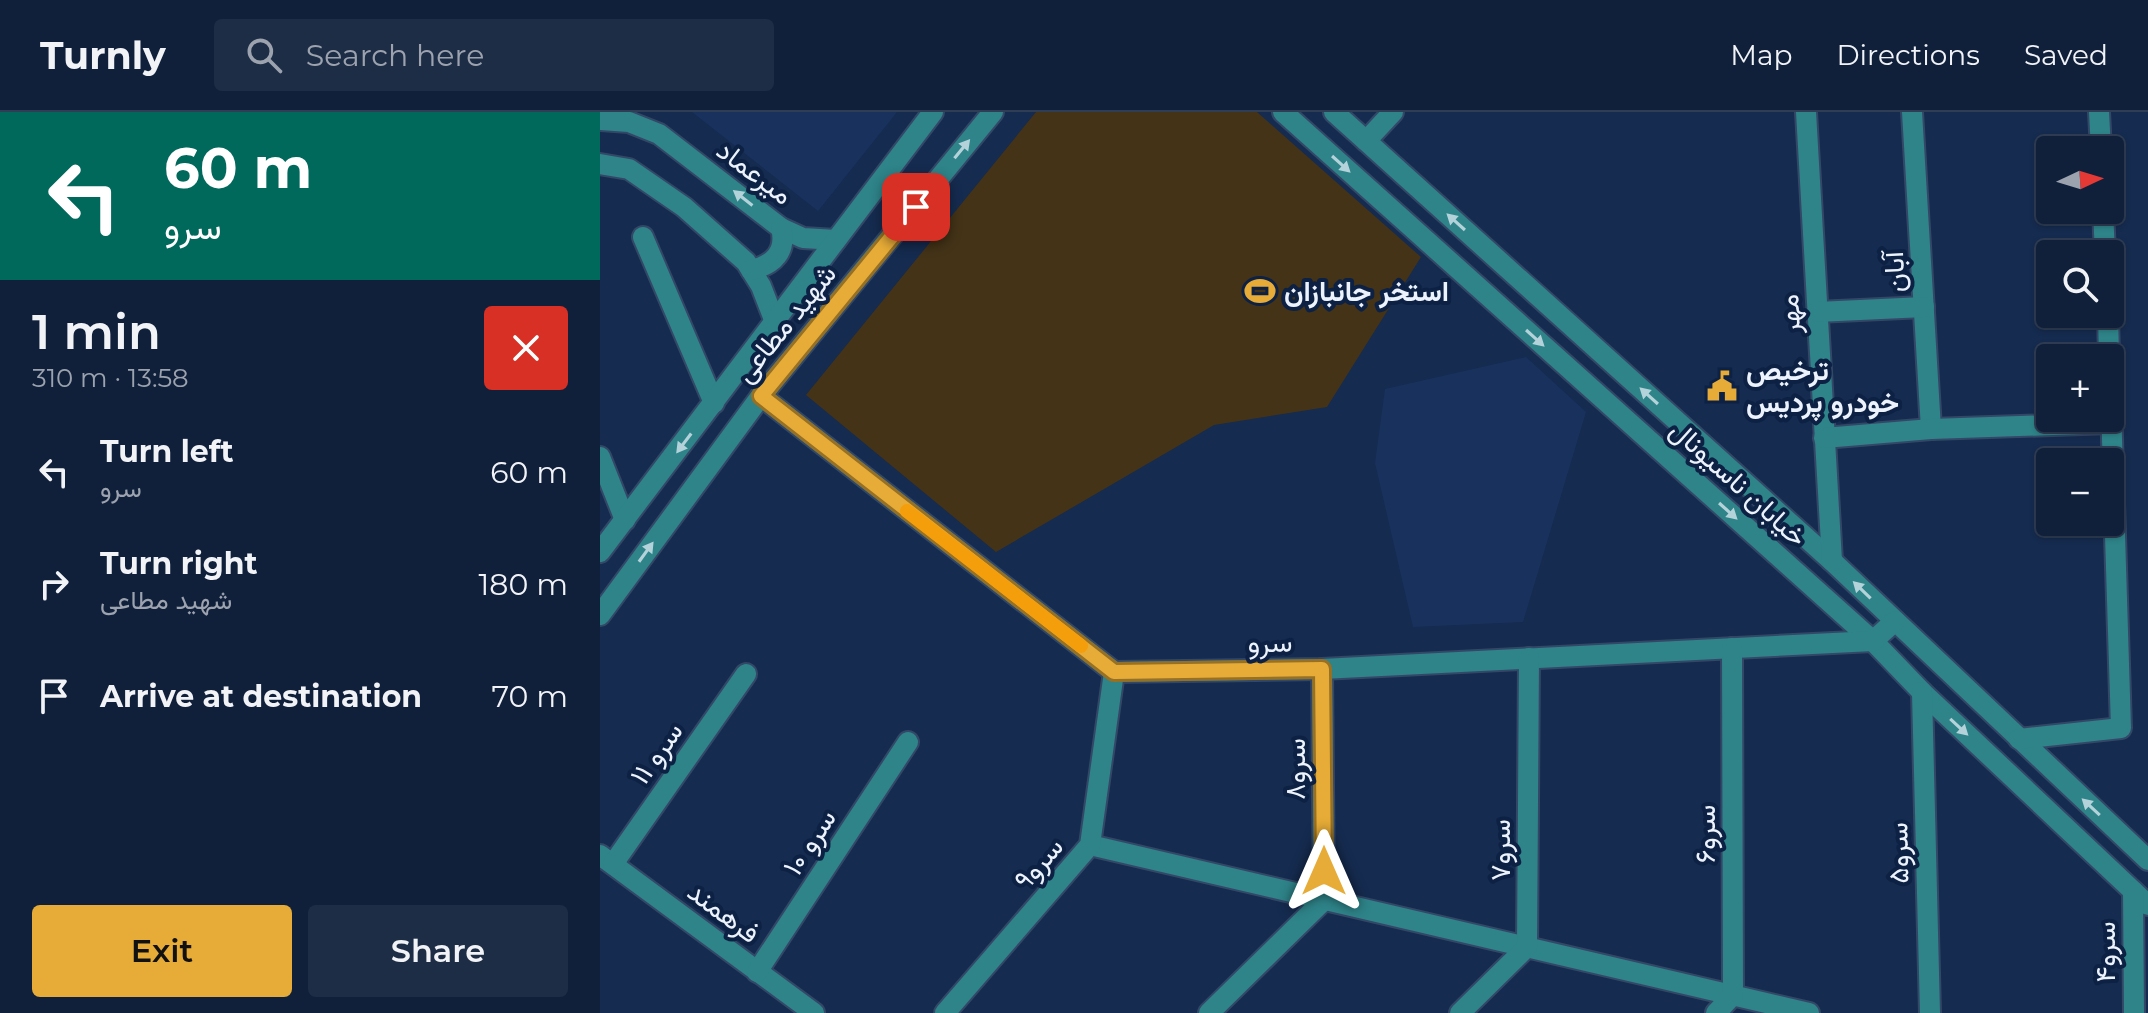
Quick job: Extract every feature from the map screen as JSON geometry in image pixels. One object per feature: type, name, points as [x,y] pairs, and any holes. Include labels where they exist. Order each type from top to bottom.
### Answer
[{"type":"street","name":"شهید مطاعی","points":[[600,552],[933,112]]},
{"type":"street","name":"شهید مطاعی","points":[[600,615],[761,396],[993,112]]},
{"type":"street","name":"خیابان ناسیونال","points":[[1283,112],[1873,641],[1922,692],[2141,898]]},
{"type":"street","name":"خیابان ناسیونال","points":[[1334,112],[1832,561],[2148,860]]},
{"type":"street","points":[[1366,141],[1393,112]]},
{"type":"street","name":"مهر","points":[[1806,112],[1832,561]]},
{"type":"street","name":"آبان","points":[[1912,112],[1931,429]]},
{"type":"street","points":[[2099,112],[2100,136]]},
{"type":"street","name":"میرعماد","points":[[600,120],[629,122],[659,134],[781,228],[803,238],[836,240]]},
{"type":"street","points":[[600,164],[629,169],[684,207],[746,262],[761,286],[775,322]]},
{"type":"street","points":[[751,270],[773,262],[780,254],[784,239],[781,228]]},
{"type":"street","points":[[643,237],[714,403]]},
{"type":"street","points":[[1817,312],[1924,307]]},
{"type":"street","points":[[761,396],[1114,672]]},
{"type":"street","points":[[1824,438],[1931,429],[2036,426]]},
{"type":"street","points":[[2019,739],[2121,728],[2112,432]]},
{"type":"street","points":[[600,457],[625,520]]},
{"type":"street","points":[[1873,641],[1895,621]]},
{"type":"street","name":"سرو","points":[[1114,672],[1322,669],[1873,641]]},
{"type":"street","name":"سرو۶","points":[[1732,648],[1733,995]]},
{"type":"street","name":"سرو۷","points":[[1527,947],[1529,658]]},
{"type":"street","name":"سرو۸","points":[[1322,669],[1324,900]]},
{"type":"street","name":"سرو۹","points":[[945,1013],[1090,845],[1114,672]]},
{"type":"street","name":"۱۱ سرو","points":[[606,859],[746,674]]},
{"type":"street","name":"سرو۵","points":[[1922,692],[1930,1013]]},
{"type":"street","name":"سرو ۱۰","points":[[757,972],[908,742]]},
{"type":"street","points":[[1090,845],[1809,1013]]},
{"type":"street","name":"فرهمند","points":[[606,859],[814,1013]]},
{"type":"street","name":"سرو۴","points":[[2134,1013],[2141,898]]},
{"type":"street","points":[[1209,1013],[1324,900]]},
{"type":"street","points":[[1460,1013],[1527,947]]},
{"type":"street","points":[[1716,1013],[1733,995]]},
{"type":"shaded area","points":[[692,112],[897,112],[818,211]]},
{"type":"shaded area","points":[[1036,112],[1257,112],[1421,257],[1327,407],[1214,425],[996,552],[806,395]]},
{"type":"shaded area","points":[[1526,357],[1586,412],[1523,622],[1413,627],[1375,463],[1385,389]]},
{"type":"slow traffic","points":[[907,511],[1081,646]]},
{"type":"place","name":"استخر جانبازان","points":[[1260,291]]},
{"type":"place","name":"ترخیص خودرو پردیس","points":[[1722,386]]},
{"type":"route","points":[[916,207],[761,396],[1114,672],[1322,669],[1324,871]]}]
